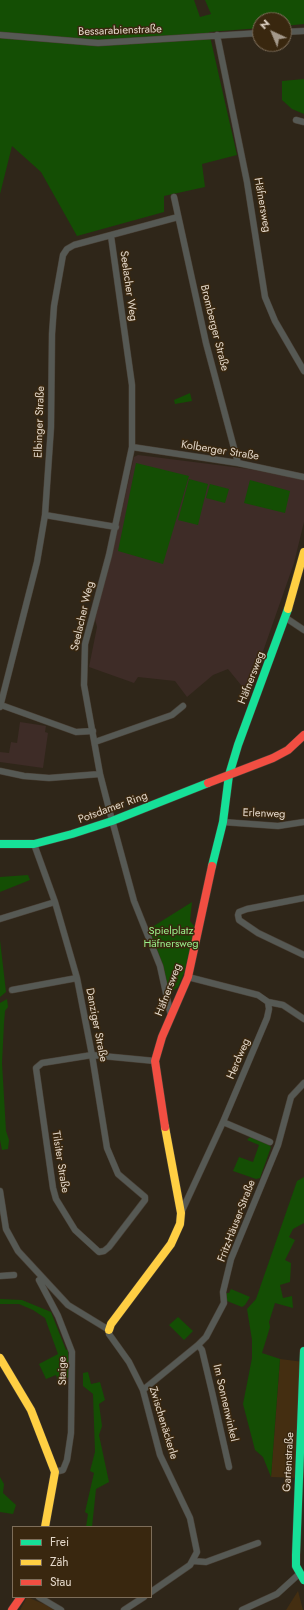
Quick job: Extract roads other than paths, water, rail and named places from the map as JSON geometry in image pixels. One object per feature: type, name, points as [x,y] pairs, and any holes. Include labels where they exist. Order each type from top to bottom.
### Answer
[{"type":"street","points":[[292,32],[304,31]]},
{"type":"street","name":"Bessarabienstraße","points":[[0,35],[98,43],[252,33]]},
{"type":"street","name":"Häfnersweg","points":[[217,35],[247,182],[265,297],[275,321],[304,371]]},
{"type":"street","points":[[296,120],[304,122]]},
{"type":"street","name":"Bromberger Straße","points":[[174,197],[206,343],[238,463]]},
{"type":"street","name":"Elbinger Straße","points":[[0,706],[37,562],[45,515],[51,427],[52,334],[54,306],[63,255],[67,249],[74,244],[111,236],[178,217]]},
{"type":"street","name":"Seelacher Weg","points":[[111,236],[132,385],[132,448],[116,527],[85,644],[84,685],[100,774],[112,821],[134,902],[160,966],[171,1017]]},
{"type":"street","name":"Kolberger Straße","points":[[132,448],[238,463],[304,477]]},
{"type":"street","points":[[45,515],[116,527]]},
{"type":"street","name":"Häfnersweg","points":[[109,1330],[111,1324],[171,1244],[180,1224],[181,1212],[159,1095],[155,1061],[162,1037],[188,977],[199,932],[203,905],[223,822],[229,775],[238,744],[286,618],[304,552]]},
{"type":"street","points":[[286,618],[304,630]]},
{"type":"street","points":[[0,706],[76,732],[93,731]]},
{"type":"street","points":[[95,742],[172,715],[183,706]]},
{"type":"street","name":"Potsdamer Ring","points":[[0,844],[34,844],[112,821],[272,758],[288,750],[304,735]]},
{"type":"street","points":[[0,771],[24,776],[49,778],[100,774]]},
{"type":"street","name":"Erlenweg","points":[[223,822],[278,826],[304,822]]},
{"type":"street","name":"Danziger Straße","points":[[34,844],[55,902],[77,978],[92,1055],[105,1138],[110,1157],[118,1174],[142,1194],[145,1200],[109,1247],[104,1251],[99,1252]]},
{"type":"street","points":[[304,898],[239,912],[239,920],[258,933],[304,955]]},
{"type":"street","points":[[0,919],[55,902]]},
{"type":"street","points":[[188,977],[258,995],[268,1002],[283,1005],[304,1019]]},
{"type":"street","points":[[12,990],[77,978]]},
{"type":"street","name":"Herdweg","points":[[181,1212],[223,1122],[267,1018],[270,1010],[268,1002]]},
{"type":"street","points":[[92,1055],[155,1061]]},
{"type":"street","name":"Tilsiter Straße","points":[[92,1055],[42,1063],[36,1068],[53,1188],[56,1199],[75,1230],[99,1252]]},
{"type":"street","name":"Fritz-Häuser-Straße","points":[[143,1390],[198,1345],[206,1336],[224,1303],[223,1292],[231,1259],[278,1145],[291,1097],[304,1083]]},
{"type":"street","points":[[223,1122],[270,1142]]},
{"type":"street","name":"Zwischenäckerle","points":[[0,1191],[6,1229],[18,1251],[34,1271],[68,1305],[109,1330],[109,1334],[129,1362],[143,1390],[160,1455],[190,1518],[197,1552],[193,1561]]},
{"type":"street","name":"Staige","points":[[34,1271],[61,1322],[72,1352],[72,1433],[67,1460],[63,1470],[56,1472]]},
{"type":"street","points":[[0,1276],[14,1275]]},
{"type":"street","name":"Im Sonnenwinkel","points":[[198,1345],[202,1350],[229,1466]]},
{"type":"street","name":"Gartenstraße","points":[[242,1610],[277,1594],[302,1577],[296,1566],[296,1555],[304,1351]]},
{"type":"street","points":[[0,1358],[31,1410],[56,1472],[45,1526]]},
{"type":"street","points":[[152,1591],[193,1561],[206,1562],[258,1543]]},
{"type":"street","points":[[12,1610],[20,1598]]},
{"type":"street","points":[[41,1598],[61,1610]]},
{"type":"street","points":[[124,1610],[142,1598]]},
{"type":"park label","name":"Spielplatz Häfnersweg","points":[[171,937]]}]
